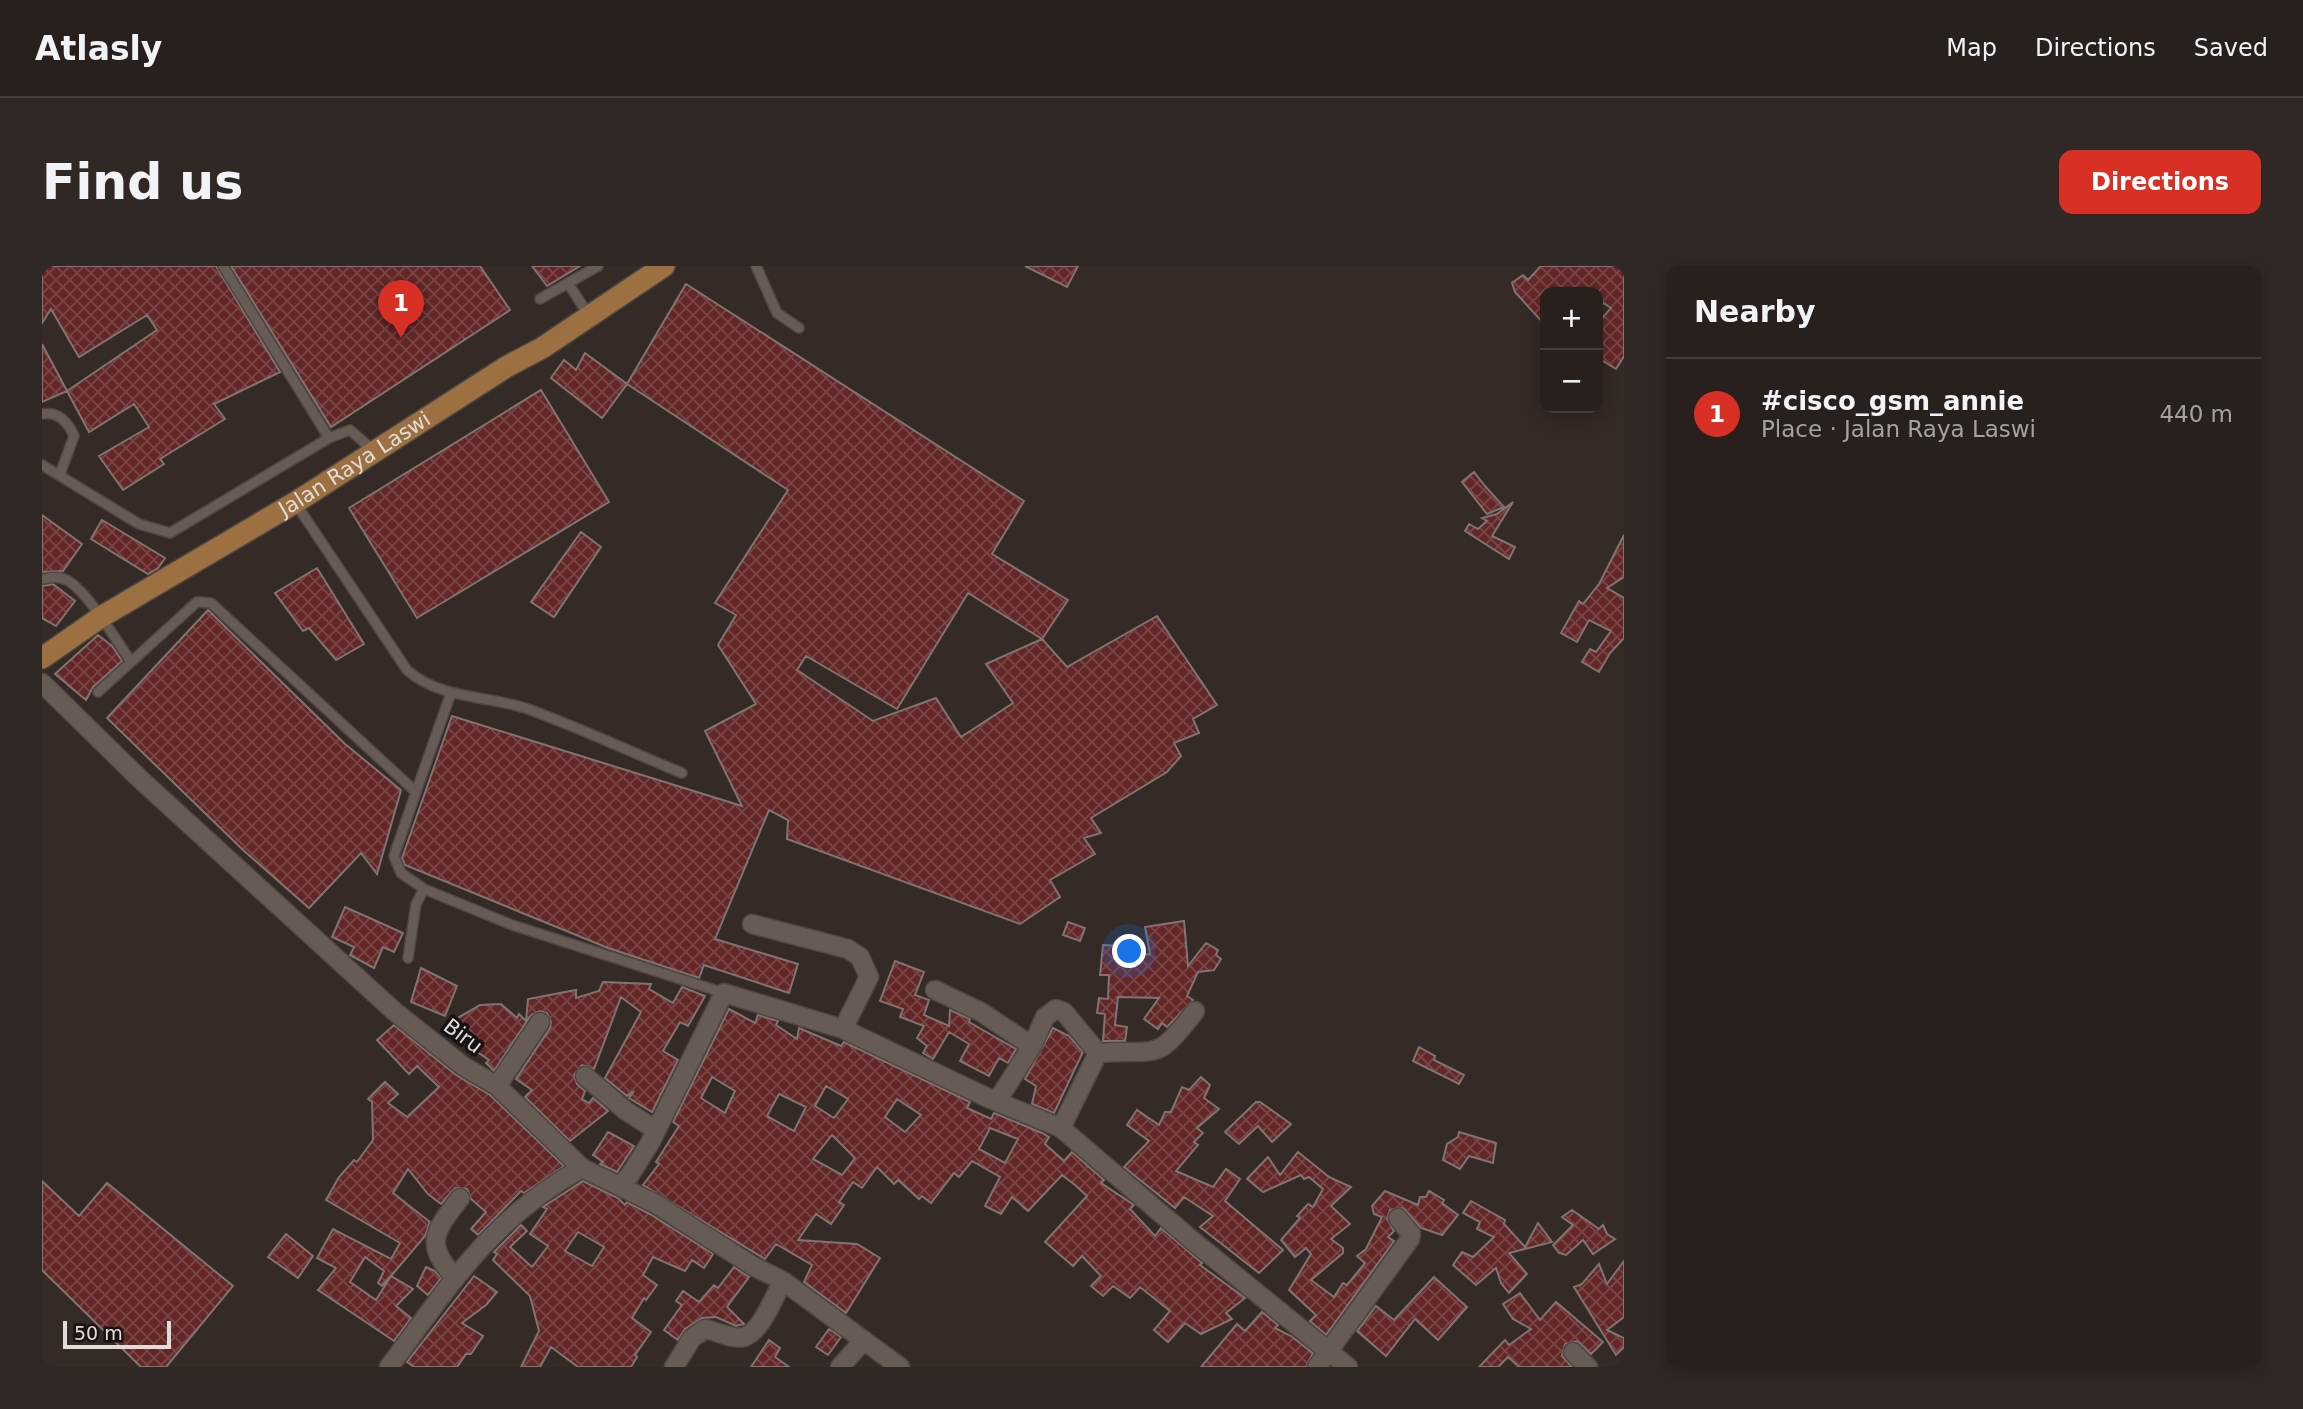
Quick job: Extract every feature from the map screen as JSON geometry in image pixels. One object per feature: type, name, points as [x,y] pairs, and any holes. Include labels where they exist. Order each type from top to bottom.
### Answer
[{"type":"main road","name":"Jalan Raya Laswi","points":[[42,658],[101,617],[296,502],[664,266]]},
{"type":"street","name":"Biru","points":[[42,683],[141,779],[394,1011],[463,1066],[497,1086],[582,1168],[656,1204],[753,1266],[783,1281],[900,1367]]},
{"type":"street","points":[[752,924],[848,949],[859,957],[869,977],[843,1029]]},
{"type":"street","points":[[935,990],[981,1012],[1032,1046]]},
{"type":"street","points":[[618,1186],[630,1175],[656,1130],[724,993],[843,1029],[1061,1128],[1348,1367]]},
{"type":"street","points":[[998,1101],[1032,1046],[1045,1017],[1055,1009],[1064,1012],[1098,1053],[1141,1054],[1158,1050],[1179,1032],[1195,1011]]},
{"type":"street","points":[[497,1086],[540,1022]]},
{"type":"street","points":[[1061,1128],[1098,1053]]},
{"type":"street","points":[[585,1076],[626,1111],[656,1130]]},
{"type":"street","points":[[389,1367],[489,1236],[550,1185],[582,1168]]},
{"type":"street","points":[[455,1278],[436,1255],[435,1240],[446,1216],[460,1198]]},
{"type":"street","points":[[1317,1367],[1410,1239],[1398,1218]]},
{"type":"street","points":[[674,1367],[692,1338],[705,1329],[736,1337],[749,1333],[757,1326],[783,1281]]},
{"type":"street","points":[[840,1367],[864,1340]]},
{"type":"street","points":[[1573,1352],[1588,1367]]},
{"type":"lane","points":[[223,266],[329,438]]},
{"type":"lane","points":[[540,299],[598,266]]},
{"type":"lane","points":[[756,266],[777,313],[799,328]]},
{"type":"lane","points":[[568,283],[589,316]]},
{"type":"lane","points":[[42,414],[54,414],[64,419],[74,436],[60,474]]},
{"type":"lane","points":[[42,465],[139,524],[170,533],[329,438],[350,430],[374,452]]},
{"type":"lane","points":[[296,502],[407,670],[428,685],[529,710],[682,773]]},
{"type":"lane","points":[[42,579],[62,578],[72,583],[101,617],[131,662]]},
{"type":"lane","points":[[98,692],[197,602],[211,603],[416,792]]},
{"type":"lane","points":[[452,693],[394,856],[401,873],[424,889],[512,925],[724,993]]},
{"type":"lane","points":[[408,958],[416,904],[424,889]]},
{"type":"building","points":[[42,266],[216,266],[280,372],[214,404],[225,419],[160,459],[164,464],[123,490],[99,456],[149,427],[134,404],[89,432],[67,391],[157,330],[147,315],[79,357],[51,309],[42,323]]},
{"type":"building","points":[[231,266],[480,266],[510,310],[331,427]]},
{"type":"building","points":[[532,266],[580,266],[547,286]]},
{"type":"building","points":[[1025,266],[1078,266],[1067,287]]},
{"type":"building","points":[[1541,266],[1624,266],[1624,356],[1616,369],[1603,361],[1603,317],[1611,308],[1603,303],[1603,287],[1540,287],[1540,320],[1515,292],[1512,283],[1523,275],[1528,280]]},
{"type":"building","points":[[686,284],[1024,501],[992,554],[1068,600],[1042,639],[1067,667],[1157,616],[1217,705],[1193,719],[1199,733],[1174,743],[1181,756],[1167,772],[1091,818],[1101,833],[1084,838],[1095,854],[1050,880],[1060,897],[1020,924],[787,839],[788,820],[769,810],[715,939],[798,964],[789,993],[704,965],[699,978],[608,948],[405,865],[402,858],[452,716],[742,806],[705,731],[756,704],[718,645],[736,615],[715,603],[788,490],[627,384]],"holes":[[[968,593],[1042,639],[986,664],[1013,703],[961,737],[936,698],[873,721],[797,670],[806,656],[897,709]]]},
{"type":"building","points":[[42,344],[67,391],[42,402]]},
{"type":"building","points":[[585,353],[627,384],[602,418],[551,378],[564,360],[576,370]]},
{"type":"building","points":[[541,390],[609,502],[417,618],[349,508]]},
{"type":"building","points":[[1474,472],[1504,507],[1487,514],[1462,482]]},
{"type":"building","points":[[1513,502],[1492,536],[1515,547],[1509,559],[1465,531],[1469,524],[1478,529],[1487,521],[1482,518],[1497,514]]},
{"type":"building","points":[[42,515],[82,544],[63,571],[42,572]]},
{"type":"building","points":[[102,520],[165,558],[158,568],[148,574],[91,539]]},
{"type":"building","points":[[581,532],[601,547],[554,617],[531,602]]},
{"type":"building","points":[[1624,535],[1624,577],[1607,588],[1624,598],[1624,638],[1610,653],[1599,672],[1582,662],[1590,649],[1596,652],[1611,631],[1589,620],[1577,642],[1561,633],[1579,601],[1583,604],[1599,584]]},
{"type":"building","points":[[317,568],[364,644],[336,660],[309,628],[303,631],[275,593]]},
{"type":"building","points":[[53,584],[75,601],[56,626],[42,618],[42,586]]},
{"type":"building","points":[[208,610],[345,744],[401,790],[377,874],[361,853],[309,908],[243,850],[107,718]]},
{"type":"building","points":[[98,635],[112,646],[122,661],[93,687],[86,700],[55,674]]},
{"type":"building","points":[[345,907],[403,933],[394,952],[383,947],[374,968],[350,955],[354,947],[332,937]]},
{"type":"building","points":[[1184,921],[1188,966],[1206,943],[1218,950],[1216,955],[1221,959],[1214,970],[1198,972],[1187,996],[1193,1000],[1167,1027],[1162,1023],[1158,1029],[1144,1019],[1159,998],[1118,997],[1115,1025],[1127,1027],[1125,1041],[1103,1041],[1105,1014],[1097,1013],[1099,998],[1108,999],[1109,975],[1100,975],[1103,945],[1122,946],[1121,957],[1150,954],[1145,927]]},
{"type":"building","points":[[1068,922],[1085,928],[1080,941],[1063,935]]},
{"type":"building","points":[[895,961],[924,972],[915,995],[929,1000],[924,1015],[949,1026],[950,1010],[970,1019],[969,1022],[1016,1049],[1008,1063],[999,1058],[989,1076],[960,1061],[969,1044],[949,1032],[933,1059],[923,1053],[927,1046],[917,1038],[924,1026],[900,1017],[903,1009],[880,1001]]},
{"type":"building","points":[[421,968],[457,986],[445,1016],[411,1002]]},
{"type":"building","points":[[603,982],[651,984],[649,989],[673,1003],[682,987],[705,996],[688,1026],[680,1022],[663,1051],[678,1060],[652,1112],[629,1098],[634,1091],[627,1096],[605,1078],[641,1012],[621,997],[594,1069],[582,1065],[574,1075],[577,1084],[585,1091],[582,1099],[589,1103],[593,1098],[608,1111],[570,1141],[525,1097],[532,1090],[516,1079],[550,1028],[551,1022],[547,1013],[540,1011],[531,1015],[494,1071],[486,1063],[489,1060],[447,1032],[456,1019],[480,1005],[501,1004],[517,1018],[519,1014],[526,1021],[528,999],[576,990],[576,998],[599,991]]},
{"type":"building","points":[[729,1009],[755,1023],[758,1015],[778,1021],[776,1025],[797,1039],[799,1028],[841,1046],[844,1042],[970,1102],[967,1108],[991,1119],[994,1113],[1049,1137],[1045,1144],[1064,1161],[1072,1152],[1104,1180],[1101,1183],[1134,1205],[1130,1209],[1155,1236],[1161,1228],[1202,1263],[1200,1265],[1245,1298],[1226,1313],[1232,1319],[1201,1334],[1185,1323],[1168,1342],[1154,1330],[1170,1311],[1140,1287],[1130,1298],[1113,1286],[1103,1296],[1091,1286],[1101,1276],[1082,1256],[1073,1266],[1045,1242],[1087,1196],[1062,1175],[1028,1211],[1012,1197],[1001,1214],[985,1206],[1000,1177],[972,1161],[959,1177],[954,1173],[931,1203],[922,1196],[919,1199],[898,1180],[894,1184],[877,1167],[862,1188],[853,1182],[839,1202],[844,1205],[831,1224],[816,1214],[798,1240],[857,1244],[880,1258],[846,1313],[804,1282],[812,1265],[776,1244],[765,1259],[643,1185],[659,1164],[656,1162],[679,1126],[673,1122]],"holes":[[[712,1077],[735,1091],[725,1113],[701,1098]],[[826,1086],[848,1099],[834,1118],[815,1106]],[[779,1094],[806,1107],[794,1131],[767,1116]],[[897,1099],[921,1115],[905,1132],[885,1117]],[[990,1128],[1018,1139],[1005,1163],[979,1149]],[[832,1135],[855,1158],[842,1175],[813,1159]]]},
{"type":"building","points":[[394,1025],[456,1075],[490,1095],[564,1166],[524,1193],[521,1191],[478,1235],[471,1229],[486,1212],[471,1199],[467,1189],[455,1188],[441,1204],[428,1194],[408,1169],[393,1193],[430,1222],[425,1236],[391,1276],[413,1289],[396,1306],[411,1318],[394,1341],[318,1290],[336,1268],[317,1258],[333,1229],[391,1259],[400,1243],[326,1200],[339,1177],[354,1160],[357,1162],[373,1140],[372,1102],[368,1099],[385,1082],[398,1094],[388,1103],[407,1117],[439,1087],[417,1066],[409,1074],[377,1040]],"holes":[[[365,1257],[384,1271],[378,1283],[382,1286],[391,1276],[376,1300],[350,1282]]]},
{"type":"building","points":[[1053,1028],[1069,1036],[1083,1052],[1054,1113],[1032,1104],[1036,1086],[1025,1079]]},
{"type":"building","points":[[1419,1047],[1435,1056],[1434,1060],[1464,1075],[1459,1084],[1413,1061]]},
{"type":"building","points":[[1201,1077],[1210,1085],[1204,1098],[1219,1109],[1197,1128],[1203,1133],[1194,1142],[1198,1145],[1176,1171],[1213,1187],[1226,1169],[1240,1179],[1225,1201],[1283,1250],[1259,1273],[1200,1227],[1213,1216],[1184,1197],[1175,1208],[1124,1167],[1149,1141],[1127,1125],[1137,1110],[1159,1125],[1165,1112],[1171,1112],[1182,1087],[1189,1090]]},
{"type":"building","points":[[1256,1102],[1260,1102],[1291,1124],[1272,1142],[1258,1126],[1239,1144],[1225,1132]]},
{"type":"building","points":[[608,1132],[634,1146],[617,1172],[600,1164],[603,1162],[593,1155]]},
{"type":"building","points":[[1459,1132],[1496,1143],[1493,1163],[1469,1156],[1460,1169],[1443,1160],[1447,1144],[1458,1137]]},
{"type":"building","points":[[1298,1152],[1329,1177],[1351,1187],[1331,1206],[1350,1224],[1331,1239],[1343,1248],[1343,1253],[1311,1280],[1334,1297],[1343,1283],[1347,1285],[1365,1263],[1357,1256],[1366,1249],[1382,1217],[1374,1214],[1372,1206],[1385,1191],[1418,1205],[1420,1197],[1426,1197],[1429,1191],[1444,1200],[1442,1203],[1458,1215],[1442,1235],[1421,1228],[1403,1208],[1390,1210],[1387,1219],[1394,1231],[1388,1237],[1394,1241],[1326,1335],[1310,1321],[1316,1315],[1289,1290],[1311,1254],[1306,1248],[1295,1257],[1281,1240],[1308,1204],[1313,1207],[1323,1189],[1309,1177],[1304,1179],[1301,1175],[1263,1192],[1247,1179],[1268,1157],[1280,1175]]},
{"type":"building","points":[[42,1181],[79,1216],[107,1183],[233,1286],[166,1367],[141,1367],[42,1270]]},
{"type":"building","points":[[583,1181],[618,1198],[625,1205],[627,1202],[650,1214],[713,1254],[704,1268],[692,1260],[685,1271],[653,1257],[643,1275],[657,1285],[646,1300],[644,1298],[632,1318],[651,1332],[635,1355],[637,1357],[631,1367],[578,1367],[551,1347],[540,1367],[521,1367],[539,1331],[530,1296],[493,1260],[497,1254],[494,1252],[521,1225],[527,1231],[510,1247],[532,1267],[548,1246],[530,1234],[547,1209],[543,1207]],"holes":[[[578,1232],[604,1247],[592,1266],[565,1251]]]},
{"type":"building","points":[[1471,1201],[1505,1220],[1504,1224],[1525,1247],[1538,1223],[1552,1242],[1509,1253],[1527,1274],[1509,1293],[1501,1283],[1496,1268],[1476,1285],[1453,1265],[1462,1252],[1473,1257],[1494,1237],[1477,1229],[1480,1222],[1463,1213]]},
{"type":"building","points":[[1572,1210],[1599,1229],[1603,1225],[1607,1234],[1615,1239],[1593,1254],[1583,1240],[1566,1255],[1559,1253],[1553,1245],[1573,1225],[1562,1217]]},
{"type":"building","points":[[286,1234],[313,1256],[298,1278],[268,1257]]},
{"type":"building","points":[[1624,1261],[1624,1317],[1607,1330],[1624,1338],[1624,1347],[1616,1355],[1574,1287],[1582,1284],[1599,1264],[1607,1284]]},
{"type":"building","points":[[426,1267],[441,1278],[428,1295],[417,1286]]},
{"type":"building","points":[[734,1267],[749,1277],[727,1307],[744,1324],[736,1326],[716,1317],[702,1318],[685,1329],[678,1340],[664,1330],[682,1305],[676,1301],[683,1291],[699,1302],[714,1285],[718,1288]]},
{"type":"building","points":[[474,1276],[497,1292],[486,1305],[462,1323],[483,1336],[471,1354],[466,1354],[457,1367],[414,1367],[407,1362]]},
{"type":"building","points":[[1434,1277],[1467,1307],[1438,1340],[1415,1319],[1386,1356],[1357,1331],[1376,1306],[1394,1320]]},
{"type":"building","points":[[1520,1293],[1540,1320],[1556,1302],[1603,1342],[1591,1354],[1577,1341],[1565,1344],[1562,1356],[1572,1367],[1519,1367],[1508,1357],[1498,1367],[1479,1367],[1505,1340],[1509,1345],[1531,1329],[1513,1319],[1503,1304]]},
{"type":"building","points":[[1262,1312],[1278,1325],[1275,1328],[1291,1336],[1313,1353],[1306,1367],[1201,1367],[1237,1324],[1245,1331]]},
{"type":"building","points":[[829,1329],[841,1337],[828,1355],[816,1347]]},
{"type":"building","points":[[769,1340],[780,1348],[775,1357],[789,1367],[751,1367]]},
{"type":"place","name":"#cisco_gsm_annie","points":[[401,338]]}]
